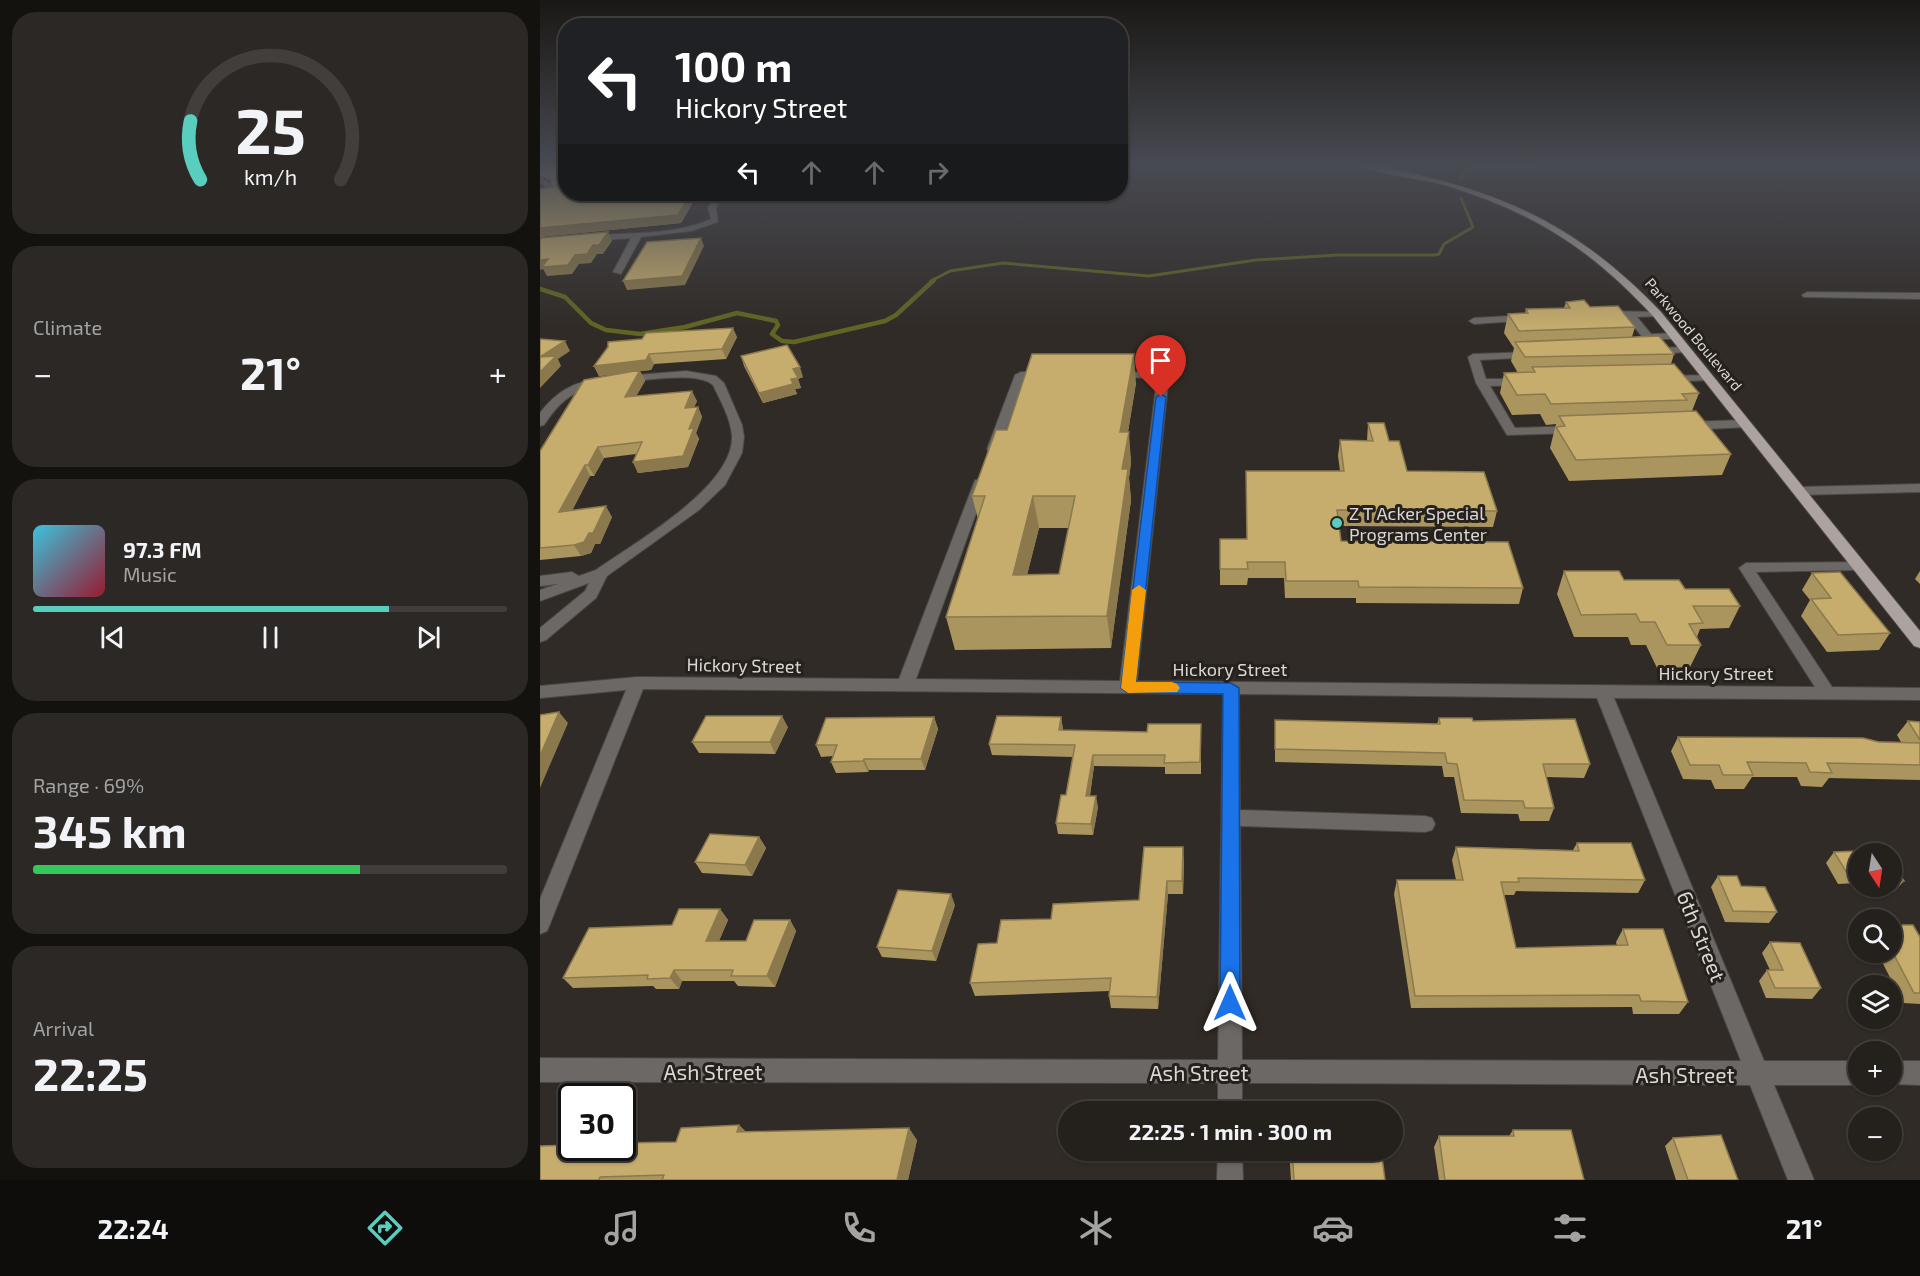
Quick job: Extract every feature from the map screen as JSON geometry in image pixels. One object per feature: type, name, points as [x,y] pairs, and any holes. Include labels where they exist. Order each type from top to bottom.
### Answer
[{"type":"main road","name":"Parkwood Boulevard","points":[[1540,219],[1611,268],[1657,314],[1920,642]]},
{"type":"street","points":[[584,239],[710,224],[715,219]]},
{"type":"street","points":[[618,272],[638,234]]},
{"type":"street","points":[[1807,295],[1920,296]]},
{"type":"street","points":[[1599,314],[1657,314]]},
{"type":"street","points":[[1629,314],[1648,337],[1675,336]]},
{"type":"street","points":[[1474,321],[1544,316]]},
{"type":"street","points":[[1644,351],[1685,350]]},
{"type":"street","points":[[1541,355],[1473,357],[1482,383],[1511,432],[1591,430]]},
{"type":"street","points":[[540,422],[555,401],[573,389],[594,382],[686,374],[704,375],[718,383],[738,437],[730,467],[708,495],[601,573],[540,596]]},
{"type":"street","points":[[905,686],[1021,375],[1056,375]]},
{"type":"street","points":[[1104,375],[1163,375],[1128,688]]},
{"type":"street","points":[[1652,379],[1707,378]]},
{"type":"street","points":[[1482,383],[1538,382]]},
{"type":"street","points":[[1670,427],[1745,424]]},
{"type":"street","points":[[1798,490],[1920,489]]},
{"type":"street","points":[[1828,694],[1746,568],[1858,565]]},
{"type":"street","points":[[540,581],[601,573]]},
{"type":"street","points":[[544,629],[591,594],[601,573]]},
{"type":"street","points":[[540,924],[637,683]]},
{"type":"street","name":"Hickory Street","points":[[540,692],[637,683],[1920,694]]},
{"type":"street","points":[[1230,1101],[1231,688]]},
{"type":"street","name":"6th Street","points":[[1603,692],[1801,1180]]},
{"type":"street","points":[[1231,818],[1425,824]]},
{"type":"street","name":"Ash Street","points":[[540,1070],[1848,1073]]},
{"type":"street","points":[[1902,1073],[1920,1073]]},
{"type":"street","points":[[1230,1161],[1230,1180]]},
{"type":"building","points":[[540,219],[635,219],[540,228]]},
{"type":"building","points":[[608,232],[599,245],[593,245],[587,254],[575,255],[568,265],[542,267],[548,259],[540,260],[540,238]]},
{"type":"building","points":[[701,238],[682,276],[623,281],[647,242]]},
{"type":"building","points":[[1584,300],[1590,307],[1618,306],[1635,327],[1519,331],[1508,314],[1528,313],[1526,309],[1570,308],[1566,302]]},
{"type":"building","points":[[733,328],[722,349],[649,354],[646,360],[594,366],[608,347],[608,342],[642,339],[646,333]]},
{"type":"building","points":[[1659,336],[1674,354],[1525,357],[1515,342]]},
{"type":"building","points":[[540,339],[565,341],[540,357]]},
{"type":"building","points":[[787,345],[800,367],[793,369],[798,378],[791,379],[793,384],[759,393],[741,356]]},
{"type":"building","points":[[1032,354],[1134,354],[1120,432],[1129,432],[1122,469],[1128,469],[1107,616],[946,617],[985,496],[972,496],[996,430],[1007,430]],"holes":[[[1033,496],[1075,496],[1059,574],[1013,575]]]},
{"type":"building","points":[[556,356],[540,372],[540,357]]},
{"type":"building","points":[[1674,364],[1699,393],[1682,394],[1687,400],[1551,404],[1545,394],[1517,395],[1504,373],[1535,372],[1532,367]]},
{"type":"building","points":[[640,370],[625,397],[692,391],[685,408],[698,407],[689,429],[694,428],[683,456],[633,462],[642,442],[598,447],[588,465],[585,465],[559,512],[606,506],[593,533],[589,533],[584,542],[574,545],[540,548],[540,451],[584,380]]},
{"type":"building","points":[[1696,411],[1731,454],[1576,460],[1556,427],[1565,426],[1559,416]]},
{"type":"building","points":[[1368,423],[1384,423],[1389,441],[1399,441],[1407,471],[1484,472],[1497,511],[1337,510],[1341,541],[1508,542],[1523,588],[1359,587],[1358,581],[1286,581],[1285,562],[1247,562],[1248,569],[1220,569],[1220,539],[1247,539],[1246,471],[1344,471],[1340,440],[1373,441]]},
{"type":"building","points":[[1564,571],[1619,571],[1624,580],[1679,580],[1685,589],[1729,589],[1740,606],[1693,606],[1703,623],[1689,624],[1701,645],[1667,645],[1655,622],[1640,622],[1636,614],[1581,615]]},
{"type":"building","points":[[1840,572],[1890,633],[1838,635],[1811,599],[1831,598],[1812,573]]},
{"type":"building","points":[[559,712],[540,756],[540,715]]},
{"type":"building","points":[[706,716],[782,716],[770,742],[692,742]]},
{"type":"building","points":[[997,716],[1061,717],[1059,730],[1147,732],[1148,724],[1201,724],[1200,762],[1164,763],[1165,755],[1093,755],[1086,796],[1096,796],[1091,824],[1056,823],[1061,795],[1066,795],[1075,745],[989,744]]},
{"type":"building","points":[[934,717],[921,759],[864,759],[863,761],[831,762],[837,745],[816,745],[826,718]]},
{"type":"building","points":[[1439,718],[1472,718],[1473,721],[1575,719],[1590,764],[1543,764],[1554,808],[1525,808],[1523,801],[1464,800],[1457,764],[1447,763],[1445,753],[1275,749],[1275,720],[1440,724]]},
{"type":"building","points":[[1908,721],[1920,722],[1920,740]]},
{"type":"building","points":[[1678,737],[1863,738],[1879,742],[1920,743],[1920,765],[1827,763],[1832,773],[1810,772],[1806,763],[1747,762],[1753,775],[1723,775],[1719,765],[1690,765]]},
{"type":"building","points":[[710,834],[759,837],[745,865],[695,862]]},
{"type":"building","points":[[1577,843],[1631,843],[1645,880],[1518,878],[1519,882],[1501,882],[1516,948],[1628,945],[1623,929],[1663,929],[1688,1002],[1641,1001],[1639,995],[1415,996],[1397,880],[1463,880],[1456,847],[1579,851]]},
{"type":"building","points":[[1144,847],[1183,847],[1182,881],[1167,881],[1157,997],[1109,996],[1111,978],[970,983],[978,944],[997,943],[1001,920],[1051,919],[1053,904],[1139,900]]},
{"type":"building","points":[[1848,851],[1848,873],[1847,873],[1834,852]]},
{"type":"building","points":[[1718,876],[1737,876],[1741,886],[1765,887],[1777,912],[1733,911]]},
{"type":"building","points":[[898,890],[951,894],[932,951],[877,947]]},
{"type":"building","points":[[679,909],[720,909],[706,941],[746,941],[754,920],[790,920],[767,976],[731,976],[733,970],[674,970],[670,978],[647,979],[648,975],[563,978],[589,928],[672,925]]},
{"type":"building","points":[[1902,925],[1913,925],[1920,937],[1920,993],[1914,993],[1898,963],[1902,963]]},
{"type":"building","points":[[1770,942],[1800,943],[1821,988],[1775,988],[1767,970],[1783,970]]},
{"type":"building","points":[[739,1125],[737,1132],[909,1128],[897,1180],[662,1180],[664,1175],[600,1177],[599,1180],[540,1180],[540,1146],[558,1145],[558,1161],[636,1161],[636,1143],[676,1142],[681,1128]]},
{"type":"building","points":[[1513,1130],[1571,1130],[1584,1180],[1445,1180],[1439,1136],[1514,1136]]},
{"type":"building","points":[[1721,1135],[1738,1180],[1688,1180],[1673,1138]]},
{"type":"building","points":[[1293,1161],[1382,1161],[1385,1180],[1294,1180]]},
{"type":"waterway","points":[[931,281],[950,271],[1003,263],[1149,276],[1256,260],[1337,255],[1435,255],[1439,254],[1444,244],[1473,227],[1470,219]]},
{"type":"waterway","points":[[540,289],[565,297],[591,323],[606,330],[640,334],[685,327],[737,313],[776,321],[778,325],[772,334],[782,341],[794,342],[885,321],[896,315],[934,280]]},
{"type":"slow traffic","points":[[1139,590],[1128,688],[1172,688]]},
{"type":"place","name":"Z T Acker Special Programs Center","points":[[1337,523]]},
{"type":"route","points":[[1161,397],[1128,688],[1231,688],[1230,1003]]}]
